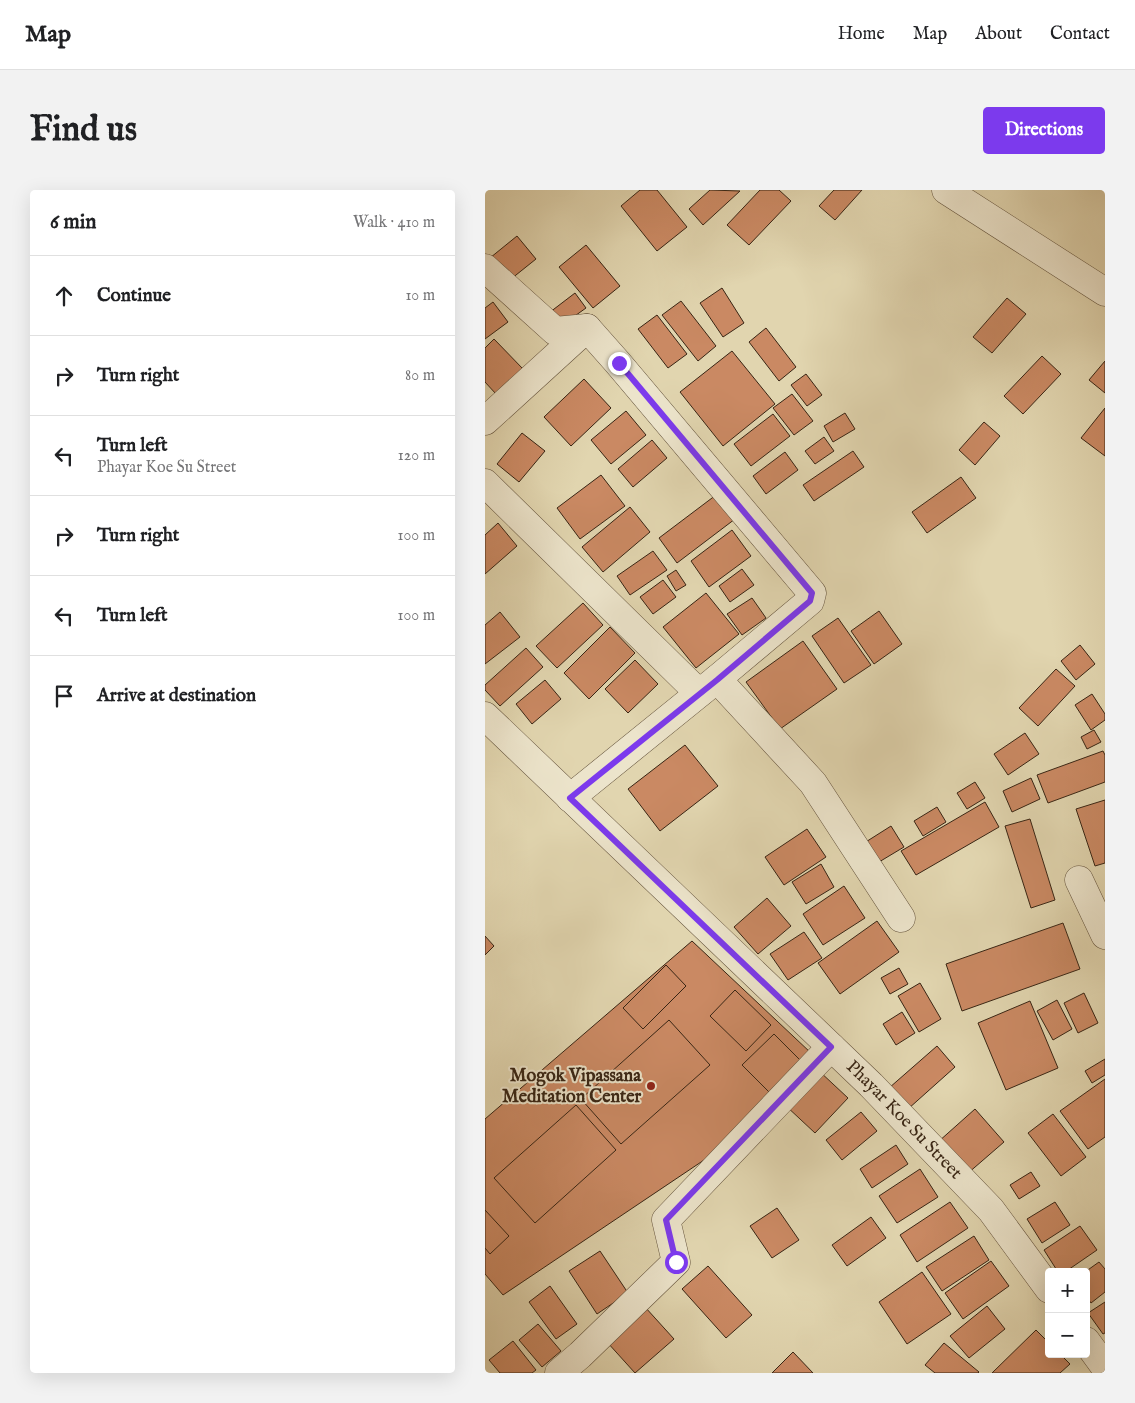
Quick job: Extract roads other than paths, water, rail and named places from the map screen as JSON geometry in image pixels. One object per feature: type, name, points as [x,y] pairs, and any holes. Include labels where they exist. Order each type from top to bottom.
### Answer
[{"type":"street","points":[[946,190],[1105,292]]},
{"type":"street","points":[[485,268],[555,331],[587,328]]},
{"type":"street","points":[[485,421],[587,328]]},
{"type":"street","points":[[570,798],[708,687],[810,601],[812,593],[587,328]]},
{"type":"street","points":[[485,483],[813,783],[901,918]]},
{"type":"street","name":"Phayar Koe Su Street","points":[[485,716],[871,1085],[991,1210],[1045,1284]]},
{"type":"street","points":[[1079,880],[1105,935]]},
{"type":"street","points":[[559,1373],[676,1262],[666,1220],[831,1047]]},
{"type":"street","points":[[1090,1346],[1105,1367]]},
{"type":"place","name":"Mogok Vipassana Meditation Center","points":[[651,1086]]}]
